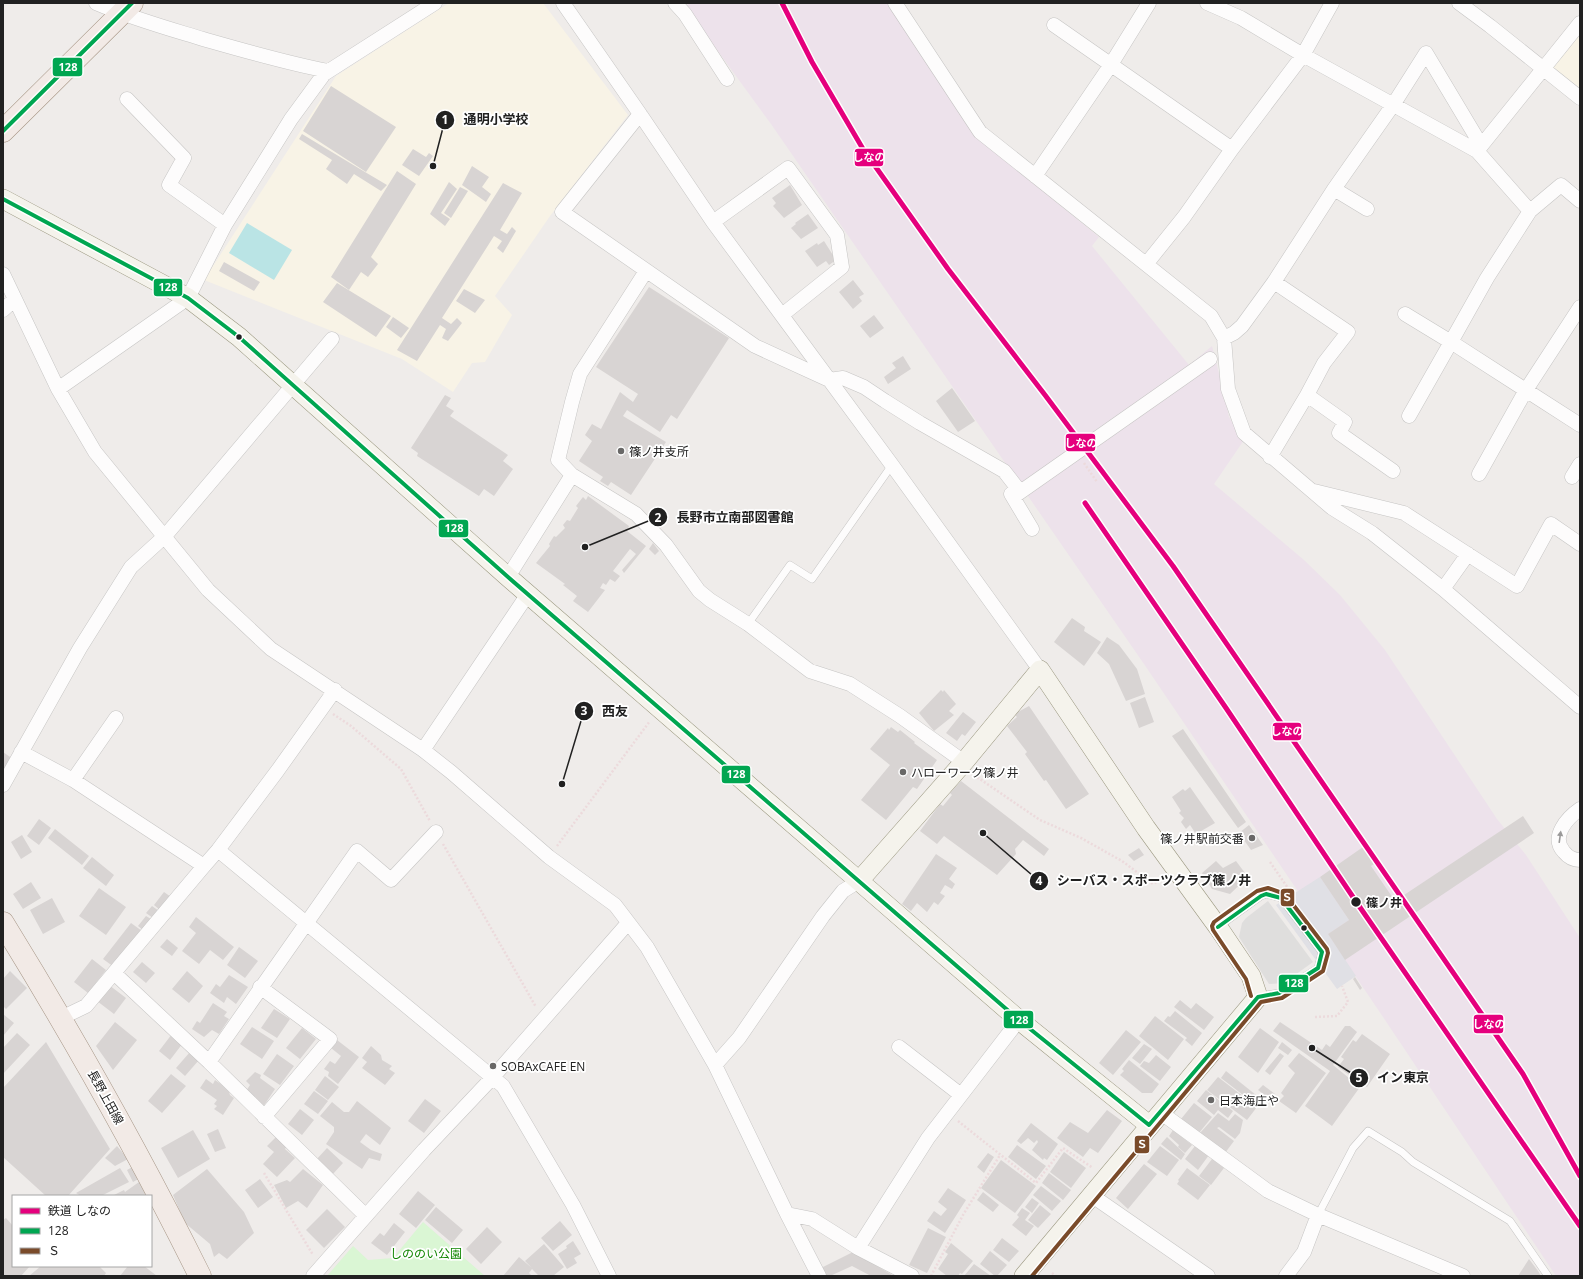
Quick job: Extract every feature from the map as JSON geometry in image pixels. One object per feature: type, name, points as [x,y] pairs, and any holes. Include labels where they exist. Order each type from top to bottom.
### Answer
[{"type":"main road","points":[[3,131],[126,8]]},
{"type":"main road","points":[[3,199],[188,298],[239,337],[508,577],[1019,1020],[1155,1118]]},
{"type":"main road","points":[[859,882],[962,764],[1040,670],[1176,871],[1218,927],[1251,976],[1258,997],[1024,1276]]},
{"type":"main road","name":"長野上田線","points":[[3,923],[61,1018],[111,1105],[157,1189],[200,1276]]},
{"type":"street","points":[[96,3],[126,8],[291,64],[328,71]]},
{"type":"street","points":[[58,389],[188,298],[225,226],[292,119],[324,74],[435,3]]},
{"type":"street","points":[[563,3],[713,222],[892,465],[1040,670]]},
{"type":"street","points":[[675,3],[685,14],[726,79]]},
{"type":"street","points":[[895,3],[980,132],[1147,263],[1211,316],[1224,338],[1228,389],[1244,433],[1270,457],[1332,508],[1372,533],[1443,589],[1580,707]]},
{"type":"street","points":[[1035,176],[1110,66],[1149,3]]},
{"type":"street","points":[[1207,3],[1241,18],[1303,56],[1393,105],[1479,148]]},
{"type":"street","points":[[1147,263],[1184,217],[1232,149],[1303,56],[1332,3]]},
{"type":"street","points":[[1459,3],[1580,98]]},
{"type":"street","points":[[1479,148],[1580,22]]},
{"type":"street","points":[[1054,25],[1110,66],[1232,149]]},
{"type":"street","points":[[1224,338],[1234,333],[1242,326],[1274,282],[1334,189],[1393,105],[1426,53],[1479,148],[1530,211]]},
{"type":"street","points":[[127,99],[184,158],[169,186],[225,226]]},
{"type":"street","points":[[640,114],[562,212],[755,346],[829,380],[843,378],[864,387],[920,424],[1004,471],[1018,489],[1011,494],[1032,529]]},
{"type":"street","points":[[713,222],[788,168],[837,235],[842,267],[782,315]]},
{"type":"street","points":[[1409,416],[1487,278],[1530,211],[1561,185],[1580,201]]},
{"type":"street","points":[[1334,189],[1367,209]]},
{"type":"street","points":[[646,271],[580,374],[558,460],[572,475],[636,514],[666,545],[700,591],[710,600],[748,624],[810,670],[850,684],[900,716],[962,764]]},
{"type":"street","points":[[3,274],[58,389],[95,452],[208,590],[271,649],[335,690],[423,750],[451,772],[549,857],[615,906],[647,947],[715,1065],[787,1214],[819,1276]]},
{"type":"street","points":[[1270,457],[1324,363],[1348,332],[1274,282]]},
{"type":"street","points":[[3,310],[16,299]]},
{"type":"street","points":[[1479,474],[1526,390],[1580,307]]},
{"type":"street","points":[[1405,314],[1580,425]]},
{"type":"street","points":[[3,785],[80,648],[131,567],[165,536],[332,339]]},
{"type":"street","points":[[1016,495],[1210,359]]},
{"type":"street","points":[[1307,395],[1345,422],[1339,433],[1393,471]]},
{"type":"street","points":[[1080,459],[1157,406]]},
{"type":"street","points":[[1572,477],[1580,464]]},
{"type":"street","points":[[508,577],[572,475]]},
{"type":"street","points":[[1313,491],[1404,513],[1517,586],[1551,524],[1580,544]]},
{"type":"street","points":[[1443,589],[1468,554]]},
{"type":"street","points":[[423,750],[528,594]]},
{"type":"street","points":[[61,1018],[86,1006],[218,850],[335,690]]},
{"type":"street","points":[[73,780],[116,718]]},
{"type":"street","points":[[21,752],[73,780],[204,866]]},
{"type":"street","points":[[1580,809],[1563,825],[1559,832],[1558,840],[1560,848],[1566,855],[1573,859],[1580,860]]},
{"type":"street","points":[[209,1062],[260,987],[357,851],[391,880],[436,832]]},
{"type":"street","points":[[218,850],[504,1086],[569,1198],[609,1276]]},
{"type":"street","points":[[715,1065],[739,1038],[823,916],[843,892],[859,882]]},
{"type":"street","points":[[317,1272],[424,1150],[493,1077],[628,922]]},
{"type":"street","points":[[114,973],[209,1062],[366,1216]]},
{"type":"street","points":[[260,987],[330,1039],[264,1117]]},
{"type":"street","points":[[858,1248],[928,1138],[1019,1020]]},
{"type":"street","points":[[899,1046],[961,1095]]},
{"type":"street","points":[[1155,1118],[1268,1191],[1318,1215],[1463,1276]]},
{"type":"street","points":[[1091,1195],[1208,1276]]},
{"type":"street","points":[[787,1214],[812,1219],[858,1248],[912,1276]]},
{"type":"street","points":[[1286,1276],[1304,1252],[1318,1215]]},
{"type":"lane","points":[[748,624],[790,565],[812,579],[892,465]]},
{"type":"lane","points":[[1218,927],[1266,894],[1281,898],[1322,952],[1318,968],[1279,993],[1258,997]]},
{"type":"lane","points":[[1318,1215],[1353,1148],[1368,1131],[1402,1152],[1413,1162],[1510,1221],[1548,1276]]},
{"type":"path","points":[[1080,459],[1097,482]]},
{"type":"path","points":[[323,707],[351,726],[401,769],[543,1019]]},
{"type":"path","points":[[549,857],[660,708]]},
{"type":"path","points":[[962,764],[1040,820],[1081,838],[1122,862],[1153,884],[1176,871]]},
{"type":"path","points":[[1270,862],[1292,894]]},
{"type":"path","points":[[1315,1017],[1337,1016],[1348,1002],[1342,986]]},
{"type":"path","points":[[948,1113],[1036,1183],[1063,1148],[1093,1169]]},
{"type":"path","points":[[930,1276],[963,1215],[1000,1155]]},
{"type":"path","points":[[264,1173],[317,1272]]},
{"type":"path","points":[[1052,1273],[1056,1276]]},
{"type":"shaded area","points":[[449,3],[543,3],[628,115],[550,216],[495,296],[512,315],[485,362],[472,363],[453,392],[402,359],[204,280],[336,76]]},
{"type":"shaded area","points":[[690,3],[888,3],[941,82],[971,132],[1099,237],[1092,246],[1189,365],[1212,346],[1229,417],[1244,440],[1214,484],[1304,560],[1340,595],[1385,650],[1497,819],[1526,855],[1580,938],[1580,1276],[1556,1276],[1144,664],[771,124],[685,6]]},
{"type":"shaded area","points":[[1580,31],[1580,88],[1551,68]]},
{"type":"shaded area","points":[[1320,877],[1349,920],[1328,934],[1356,976],[1337,989],[1276,905]]},
{"type":"shaded area","points":[[1268,901],[1313,962],[1284,983],[1269,984],[1239,937],[1242,923],[1246,918]]},
{"type":"green space","name":"しののい公園","points":[[423,1222],[485,1276],[327,1276],[353,1246],[368,1260],[393,1258]]},
{"type":"water","points":[[247,223],[292,250],[274,280],[229,253]]},
{"type":"building","points":[[331,86],[396,127],[366,172],[303,131]]},
{"type":"building","points":[[302,134],[387,185],[381,191],[354,174],[347,184],[326,169],[332,160],[299,139]]},
{"type":"building","points":[[413,149],[426,157],[429,153],[433,156],[419,176],[402,165]]},
{"type":"building","points":[[472,166],[489,177],[482,187],[491,194],[486,202],[462,185]]},
{"type":"building","points":[[397,171],[416,184],[371,257],[378,264],[368,277],[361,272],[349,290],[331,277]]},
{"type":"building","points":[[449,182],[457,189],[441,213],[450,219],[445,226],[430,214]]},
{"type":"building","points":[[503,183],[522,193],[500,230],[507,234],[512,227],[516,231],[503,253],[497,248],[502,241],[494,236],[442,318],[451,324],[457,318],[462,323],[448,341],[442,338],[446,329],[440,325],[417,361],[397,350]]},
{"type":"building","points":[[790,185],[802,205],[784,218],[773,206],[776,203],[772,198]]},
{"type":"building","points":[[460,187],[468,191],[451,218],[444,213]]},
{"type":"building","points":[[808,214],[818,228],[801,239],[791,228],[796,224],[795,223]]},
{"type":"building","points":[[824,241],[836,260],[829,265],[826,261],[817,267],[805,251],[817,243],[818,245]]},
{"type":"building","points":[[224,262],[260,282],[254,291],[219,271]]},
{"type":"building","points":[[853,280],[864,294],[859,297],[862,301],[853,309],[839,292]]},
{"type":"building","points":[[337,283],[391,316],[376,337],[323,302]]},
{"type":"building","points":[[649,287],[729,338],[677,419],[671,415],[660,432],[627,410],[623,416],[666,442],[631,495],[611,482],[608,486],[600,481],[603,477],[579,461],[592,441],[585,435],[592,424],[601,429],[620,392],[633,402],[638,394],[596,367]]},
{"type":"building","points":[[464,289],[485,300],[475,313],[456,301]]},
{"type":"building","points":[[874,315],[884,328],[870,338],[860,326]]},
{"type":"building","points":[[393,317],[409,328],[401,338],[386,327]]},
{"type":"building","points":[[903,356],[911,369],[888,384],[884,377],[896,368],[892,363]]},
{"type":"building","points":[[952,388],[975,421],[958,432],[936,401]]},
{"type":"building","points":[[445,395],[451,398],[446,406],[454,411],[450,416],[508,455],[503,461],[513,469],[494,496],[484,489],[479,496],[417,456],[418,453],[411,448]]},
{"type":"building","points":[[588,496],[629,526],[627,531],[646,546],[624,573],[622,570],[636,554],[630,549],[613,571],[620,576],[615,582],[610,579],[606,585],[603,583],[600,588],[605,590],[588,612],[573,601],[577,596],[563,585],[565,584],[536,563],[550,546],[549,544],[554,536],[556,537],[565,528],[563,525],[567,520],[570,521],[578,508],[576,506],[583,497],[586,500]]},
{"type":"building","points":[[653,543],[659,551],[655,555],[649,549]]},
{"type":"building","points":[[1072,618],[1085,627],[1084,631],[1101,642],[1084,666],[1054,642]]},
{"type":"building","points":[[1107,637],[1119,645],[1137,669],[1145,694],[1126,701],[1109,664],[1097,653]]},
{"type":"building","points":[[941,690],[943,692],[944,690],[956,704],[949,711],[954,715],[934,731],[919,713]]},
{"type":"building","points":[[1145,697],[1154,722],[1139,728],[1130,703]]},
{"type":"building","points":[[1029,706],[1089,794],[1066,809],[1046,780],[1044,781],[1025,754],[1027,752],[1007,726],[1017,717],[1014,714]]},
{"type":"building","points":[[963,712],[976,722],[965,736],[962,734],[957,741],[946,733]]},
{"type":"building","points":[[891,727],[898,732],[900,730],[915,742],[914,743],[937,760],[917,789],[913,787],[886,820],[861,800],[890,765],[870,749],[888,728],[889,730]]},
{"type":"building","points":[[1183,729],[1246,822],[1238,828],[1172,736]]},
{"type":"building","points":[[3,752],[13,759],[3,774]]},
{"type":"building","points":[[961,781],[1049,849],[1044,856],[1023,840],[1015,849],[1016,854],[997,875],[944,836],[937,844],[920,831],[940,804],[943,806],[952,795],[950,793]]},
{"type":"building","points":[[1190,787],[1215,823],[1196,834],[1190,825],[1186,829],[1181,822],[1184,818],[1179,813],[1181,811],[1172,797],[1183,789],[1185,791]]},
{"type":"building","points":[[1523,816],[1534,833],[1345,960],[1328,934],[1349,920],[1320,877],[1363,847],[1374,864],[1371,866],[1395,901]]},
{"type":"building","points":[[39,819],[51,828],[39,845],[27,836]]},
{"type":"building","points":[[1249,825],[1263,845],[1251,850],[1239,833]]},
{"type":"building","points":[[55,829],[89,856],[82,865],[48,838]]},
{"type":"building","points":[[22,835],[32,852],[21,859],[11,842]]},
{"type":"building","points":[[1139,848],[1144,855],[1134,861],[1128,855]]},
{"type":"building","points":[[936,854],[957,868],[949,879],[955,884],[952,889],[945,885],[940,893],[945,896],[938,905],[934,902],[927,912],[917,903],[911,911],[902,904]]},
{"type":"building","points":[[92,857],[114,875],[106,886],[83,868]]},
{"type":"building","points":[[1216,861],[1223,868],[1236,861],[1248,877],[1230,894],[1212,889],[1202,873]]},
{"type":"building","points":[[31,882],[41,898],[23,909],[13,894]]},
{"type":"building","points":[[99,888],[126,907],[106,935],[79,916]]},
{"type":"building","points":[[164,892],[171,897],[160,910],[154,905]]},
{"type":"building","points":[[52,898],[65,922],[43,934],[30,910]]},
{"type":"building","points":[[152,906],[159,911],[153,918],[146,913]]},
{"type":"building","points":[[146,916],[151,919],[143,930],[138,926]]},
{"type":"building","points":[[196,917],[234,947],[223,960],[210,950],[199,964],[182,951],[196,933],[189,927]]},
{"type":"building","points":[[131,923],[142,931],[114,967],[103,959]]},
{"type":"building","points":[[167,939],[178,948],[172,956],[160,947]]},
{"type":"building","points":[[239,947],[258,961],[245,978],[227,965]]},
{"type":"building","points":[[92,959],[106,970],[88,993],[74,982]]},
{"type":"building","points":[[142,962],[155,973],[146,983],[133,972]]},
{"type":"building","points":[[10,971],[27,988],[6,1009],[3,1006],[3,979]]},
{"type":"building","points":[[187,971],[203,986],[189,1003],[172,989]]},
{"type":"building","points":[[229,975],[248,987],[236,1004],[227,997],[224,1003],[210,993],[216,984],[220,987]]},
{"type":"building","points":[[1355,977],[1362,988],[1360,990],[1353,979]]},
{"type":"building","points":[[109,985],[126,998],[114,1014],[97,1001]]},
{"type":"building","points":[[1180,1000],[1191,1009],[1196,1003],[1214,1017],[1204,1030],[1174,1007]]},
{"type":"building","points":[[213,1003],[227,1012],[224,1016],[229,1019],[219,1034],[212,1030],[204,1037],[192,1029],[197,1021],[200,1023]]},
{"type":"building","points":[[274,1009],[290,1019],[277,1038],[261,1028]]},
{"type":"building","points":[[1175,1011],[1202,1033],[1192,1046],[1185,1040],[1187,1038],[1164,1021]]},
{"type":"building","points":[[3,1014],[14,1023],[3,1036]]},
{"type":"building","points":[[1155,1016],[1184,1039],[1168,1060],[1139,1036]]},
{"type":"building","points":[[115,1022],[137,1040],[113,1070],[96,1046]]},
{"type":"building","points":[[1280,1022],[1322,1050],[1326,1044],[1330,1047],[1345,1026],[1350,1026],[1357,1032],[1333,1065],[1360,1087],[1332,1126],[1305,1106],[1330,1071],[1273,1031]]},
{"type":"building","points":[[252,1027],[274,1041],[262,1059],[240,1044]]},
{"type":"building","points":[[302,1028],[316,1039],[300,1059],[286,1048]]},
{"type":"building","points":[[1260,1028],[1279,1042],[1258,1073],[1238,1057]]},
{"type":"building","points":[[1126,1030],[1141,1042],[1113,1075],[1099,1063]]},
{"type":"building","points":[[17,1033],[30,1045],[3,1074],[3,1048]]},
{"type":"building","points":[[172,1034],[183,1043],[170,1060],[159,1051]]},
{"type":"building","points":[[1362,1034],[1390,1054],[1367,1087],[1338,1067],[1344,1059],[1341,1057],[1353,1040],[1356,1042]]},
{"type":"building","points":[[337,1040],[359,1057],[338,1084],[328,1076],[329,1072],[324,1069],[330,1061],[335,1064],[341,1056],[331,1048]]},
{"type":"building","points":[[46,1042],[110,1149],[69,1195],[45,1195],[3,1157],[3,1088]]},
{"type":"building","points":[[1282,1042],[1292,1050],[1288,1055],[1278,1048]]},
{"type":"building","points":[[1144,1044],[1152,1049],[1140,1064],[1132,1058]]},
{"type":"building","points":[[371,1046],[381,1055],[382,1060],[392,1066],[389,1069],[395,1073],[385,1085],[362,1068],[367,1062],[362,1058]]},
{"type":"building","points":[[190,1052],[199,1060],[185,1076],[176,1068]]},
{"type":"building","points":[[1280,1053],[1284,1056],[1270,1075],[1265,1071]]},
{"type":"building","points":[[1299,1053],[1326,1073],[1296,1113],[1279,1101],[1284,1096],[1281,1093],[1295,1073],[1288,1066]]},
{"type":"building","points":[[277,1054],[294,1066],[280,1085],[263,1074]]},
{"type":"building","points":[[1156,1055],[1171,1067],[1160,1081],[1140,1066],[1144,1061],[1149,1063]]},
{"type":"building","points":[[1129,1060],[1159,1084],[1152,1093],[1142,1093],[1120,1075],[1124,1071],[1122,1069]]},
{"type":"building","points":[[1226,1071],[1261,1099],[1256,1105],[1221,1078]]},
{"type":"building","points":[[255,1072],[261,1075],[260,1078],[275,1089],[263,1107],[244,1094],[250,1085],[246,1081]]},
{"type":"building","points":[[171,1074],[186,1086],[162,1113],[148,1101]]},
{"type":"building","points":[[325,1076],[339,1087],[328,1100],[315,1090]]},
{"type":"building","points":[[1218,1077],[1257,1107],[1247,1120],[1207,1090]]},
{"type":"building","points":[[206,1079],[213,1084],[215,1080],[228,1089],[230,1095],[234,1098],[223,1115],[214,1109],[217,1106],[214,1104],[217,1100],[200,1088]]},
{"type":"building","points":[[1263,1085],[1275,1094],[1270,1099],[1258,1090]]},
{"type":"building","points":[[1206,1090],[1233,1111],[1228,1118],[1218,1110],[1214,1115],[1197,1101]]},
{"type":"building","points":[[314,1091],[328,1101],[318,1114],[304,1104]]},
{"type":"building","points":[[425,1099],[441,1111],[424,1133],[408,1121]]},
{"type":"building","points":[[357,1101],[391,1128],[380,1145],[366,1134],[360,1142],[371,1150],[382,1154],[380,1161],[369,1158],[362,1169],[326,1144],[334,1132],[334,1127],[320,1116],[332,1102],[344,1112],[349,1112]]},
{"type":"building","points":[[1194,1103],[1212,1117],[1199,1133],[1181,1119]]},
{"type":"building","points":[[300,1109],[314,1120],[302,1135],[288,1124]]},
{"type":"building","points":[[1107,1110],[1122,1121],[1098,1153],[1090,1148],[1083,1157],[1057,1138],[1070,1122],[1088,1133]]},
{"type":"building","points":[[1218,1113],[1229,1121],[1235,1114],[1243,1120],[1240,1133],[1235,1139],[1219,1127],[1217,1128],[1234,1141],[1225,1153],[1200,1133]]},
{"type":"building","points":[[1031,1123],[1058,1144],[1047,1160],[1044,1158],[1043,1160],[1032,1150],[1038,1142],[1037,1140],[1034,1143],[1028,1138],[1021,1144],[1017,1141]]},
{"type":"building","points":[[218,1129],[226,1148],[215,1152],[207,1134]]},
{"type":"building","points":[[193,1130],[210,1159],[178,1178],[161,1148]]},
{"type":"building","points":[[1173,1130],[1192,1145],[1185,1153],[1169,1136]]},
{"type":"building","points":[[278,1135],[288,1145],[285,1149],[295,1158],[277,1177],[263,1164],[274,1152],[267,1146]]},
{"type":"building","points":[[1167,1137],[1185,1154],[1181,1160],[1161,1144]]},
{"type":"building","points":[[1017,1145],[1046,1166],[1036,1179],[1008,1157]]},
{"type":"building","points":[[117,1146],[128,1159],[115,1166],[105,1158]]},
{"type":"building","points":[[1160,1146],[1179,1160],[1167,1176],[1147,1162]]},
{"type":"building","points":[[1195,1146],[1209,1155],[1198,1170],[1185,1159]]},
{"type":"building","points":[[327,1148],[343,1163],[332,1175],[316,1160]]},
{"type":"building","points":[[1064,1152],[1086,1168],[1071,1188],[1050,1172]]},
{"type":"building","points":[[988,1153],[994,1157],[984,1173],[977,1167]]},
{"type":"building","points":[[1212,1159],[1224,1168],[1211,1185],[1199,1176]]},
{"type":"building","points":[[1001,1160],[1036,1186],[1015,1213],[981,1188]]},
{"type":"building","points":[[1144,1164],[1157,1174],[1128,1209],[1116,1198]]},
{"type":"building","points":[[136,1165],[142,1177],[133,1182],[127,1170]]},
{"type":"building","points":[[120,1168],[129,1182],[103,1195],[79,1195],[76,1193]]},
{"type":"building","points":[[1187,1168],[1210,1185],[1198,1200],[1177,1184],[1179,1181],[1178,1180]]},
{"type":"building","points":[[207,1169],[244,1212],[254,1233],[227,1259],[219,1253],[214,1257],[210,1244],[185,1223],[173,1195]]},
{"type":"building","points":[[303,1169],[323,1185],[307,1208],[298,1201],[286,1208],[274,1185],[287,1180],[290,1182]]},
{"type":"building","points":[[1049,1173],[1071,1190],[1063,1200],[1042,1183]]},
{"type":"building","points":[[260,1179],[273,1197],[258,1208],[245,1190]]},
{"type":"building","points":[[139,1182],[146,1195],[126,1195],[125,1192]]},
{"type":"building","points":[[1041,1186],[1061,1201],[1052,1211],[1033,1195]]},
{"type":"building","points":[[948,1188],[966,1200],[945,1233],[927,1221],[934,1211],[941,1216],[947,1209],[938,1202]]},
{"type":"building","points":[[124,1190],[126,1195],[114,1195]]},
{"type":"building","points":[[418,1191],[435,1205],[416,1228],[399,1214]]},
{"type":"building","points":[[983,1192],[999,1205],[993,1212],[977,1200]]},
{"type":"building","points":[[1032,1198],[1039,1203],[1032,1213],[1025,1207]]},
{"type":"building","points":[[1040,1205],[1051,1214],[1038,1228],[1028,1220]]},
{"type":"building","points":[[436,1207],[463,1230],[452,1243],[425,1220]]},
{"type":"building","points":[[1022,1208],[1030,1213],[1025,1220],[1034,1226],[1026,1236],[1012,1225],[1019,1217],[1017,1215]]},
{"type":"building","points":[[327,1209],[345,1227],[324,1248],[306,1230]]},
{"type":"building","points":[[6,1218],[12,1225],[12,1267],[29,1267],[21,1276],[3,1276],[3,1220]]},
{"type":"building","points":[[560,1221],[572,1235],[553,1251],[541,1238]]},
{"type":"building","points":[[394,1223],[405,1232],[387,1255],[371,1243],[380,1233],[384,1236]]},
{"type":"building","points":[[487,1227],[502,1242],[481,1264],[466,1249]]},
{"type":"building","points":[[928,1228],[946,1237],[927,1273],[909,1265]]},
{"type":"building","points":[[1002,1238],[1019,1251],[1009,1262],[993,1250]]},
{"type":"building","points":[[573,1241],[581,1254],[574,1258],[577,1263],[567,1269],[558,1254],[567,1248],[566,1246]]},
{"type":"building","points":[[951,1243],[973,1261],[962,1274],[960,1273],[958,1276],[947,1276],[938,1269],[948,1254],[945,1252]]},
{"type":"building","points":[[544,1244],[564,1267],[553,1276],[539,1276],[532,1269],[529,1273],[531,1275],[530,1276],[503,1276],[519,1257],[532,1268],[525,1261]]},
{"type":"building","points":[[990,1251],[1007,1265],[997,1276],[980,1264]]},
{"type":"building","points":[[853,1252],[894,1276],[871,1276],[852,1266],[830,1276],[826,1276],[821,1268]]},
{"type":"building","points":[[1529,1259],[1538,1271],[1541,1276],[1518,1276]]},
{"type":"building","points":[[974,1264],[991,1276],[964,1276]]},
{"type":"building","points":[[40,1267],[100,1267],[106,1273],[104,1276],[29,1276]]},
{"type":"building","points":[[127,1267],[145,1267],[157,1276],[120,1276]]},
{"type":"rail line","name":"しなの","points":[[782,3],[812,62],[863,149],[948,269],[1045,395],[1173,566],[1523,1074],[1580,1176]]},
{"type":"rail line","name":"しなの","points":[[1085,503],[1226,708],[1357,903],[1580,1226]]},
{"type":"transit line","name":"128","points":[[3,131],[132,3]]},
{"type":"transit line","name":"128","points":[[3,199],[188,298],[239,337],[508,577],[1019,1020],[1149,1125],[1258,997],[1279,993],[1318,968],[1322,952],[1281,898],[1266,894],[1261,896],[1218,927]]},
{"type":"transit line","name":"Ｓ","points":[[1032,1276],[1261,1002],[1282,998],[1323,971],[1328,953],[1327,949],[1285,894],[1268,888],[1257,891],[1214,922],[1212,926],[1213,930],[1246,979],[1251,996]]},
{"type":"place","name":"通明小学校","points":[[433,166]]},
{"type":"place","name":"篠ノ井支所","points":[[621,451]]},
{"type":"place","name":"長野市立南部図書館","points":[[585,547]]},
{"type":"place","name":"ハローワーク篠ノ井","points":[[903,772]]},
{"type":"place","name":"西友","points":[[562,784]]},
{"type":"place","name":"シーバス・スポーツクラブ篠ノ井","points":[[983,833]]},
{"type":"place","name":"篠ノ井駅前交番","points":[[1252,838]]},
{"type":"place","name":"篠ノ井","points":[[1356,902]]},
{"type":"place","name":"イン東京","points":[[1312,1048]]},
{"type":"place","name":"SOBAxCAFE EN","points":[[493,1066]]},
{"type":"place","name":"日本海庄や","points":[[1211,1100]]}]
